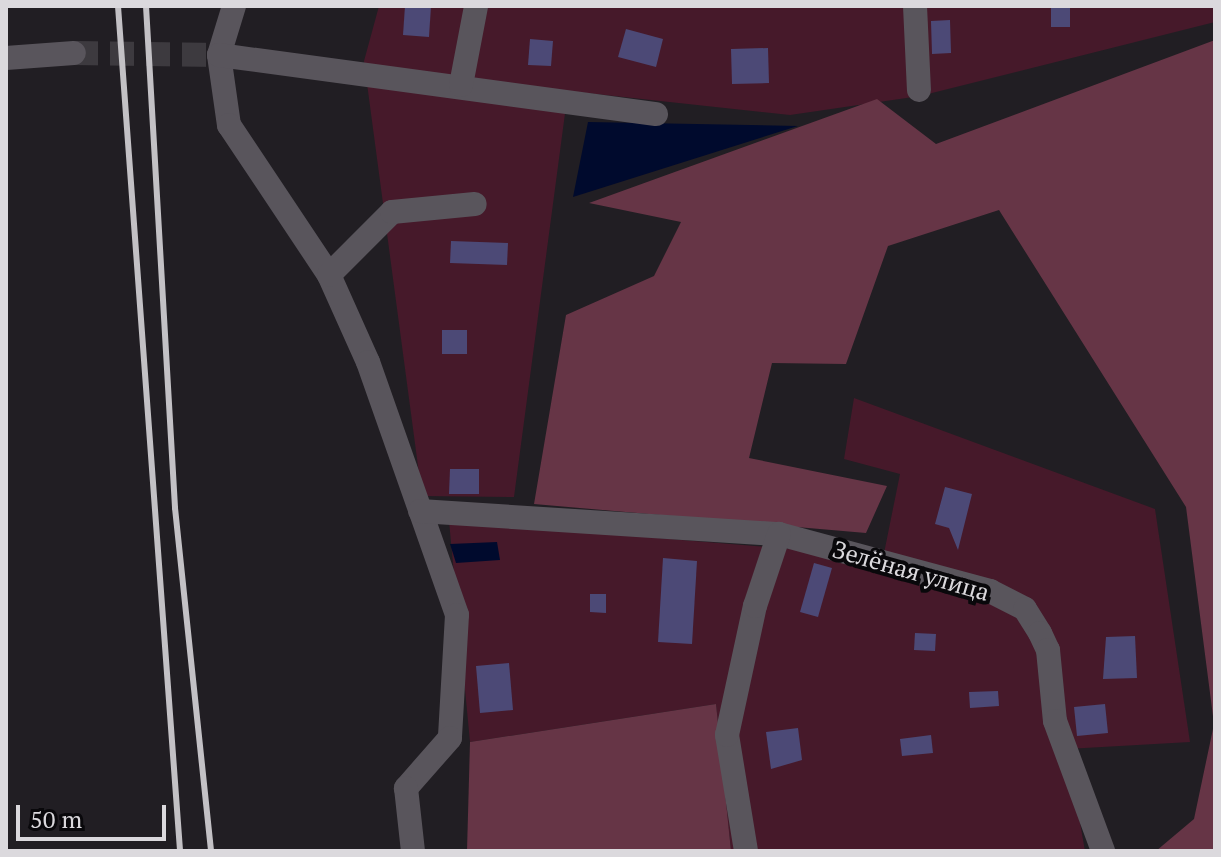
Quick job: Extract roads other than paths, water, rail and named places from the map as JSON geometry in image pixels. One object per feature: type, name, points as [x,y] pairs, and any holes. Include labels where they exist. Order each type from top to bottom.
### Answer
[{"type":"street","points":[[234,6],[219,55],[229,125],[329,275],[368,362],[457,615],[450,738],[406,788],[413,851]]},
{"type":"street","points":[[461,85],[476,6]]},
{"type":"street","points":[[915,6],[919,90]]},
{"type":"street","points":[[6,58],[74,53]]},
{"type":"street","points":[[219,55],[461,85],[656,114]]},
{"type":"street","points":[[329,275],[392,212],[475,204]]},
{"type":"street","name":"Зелёная улица","points":[[420,511],[779,534],[990,591],[1025,609],[1048,650],[1055,721],[1103,851]]},
{"type":"street","points":[[746,851],[727,735],[755,606],[779,534]]},
{"type":"water","points":[[588,122],[798,126],[573,197]]},
{"type":"water","points":[[497,542],[500,560],[456,563],[450,544]]},
{"type":"tunnel","points":[[74,53],[219,55]]},
{"type":"railway","points":[[118,6],[180,851]]},
{"type":"railway","points":[[146,6],[175,508],[211,851]]}]
